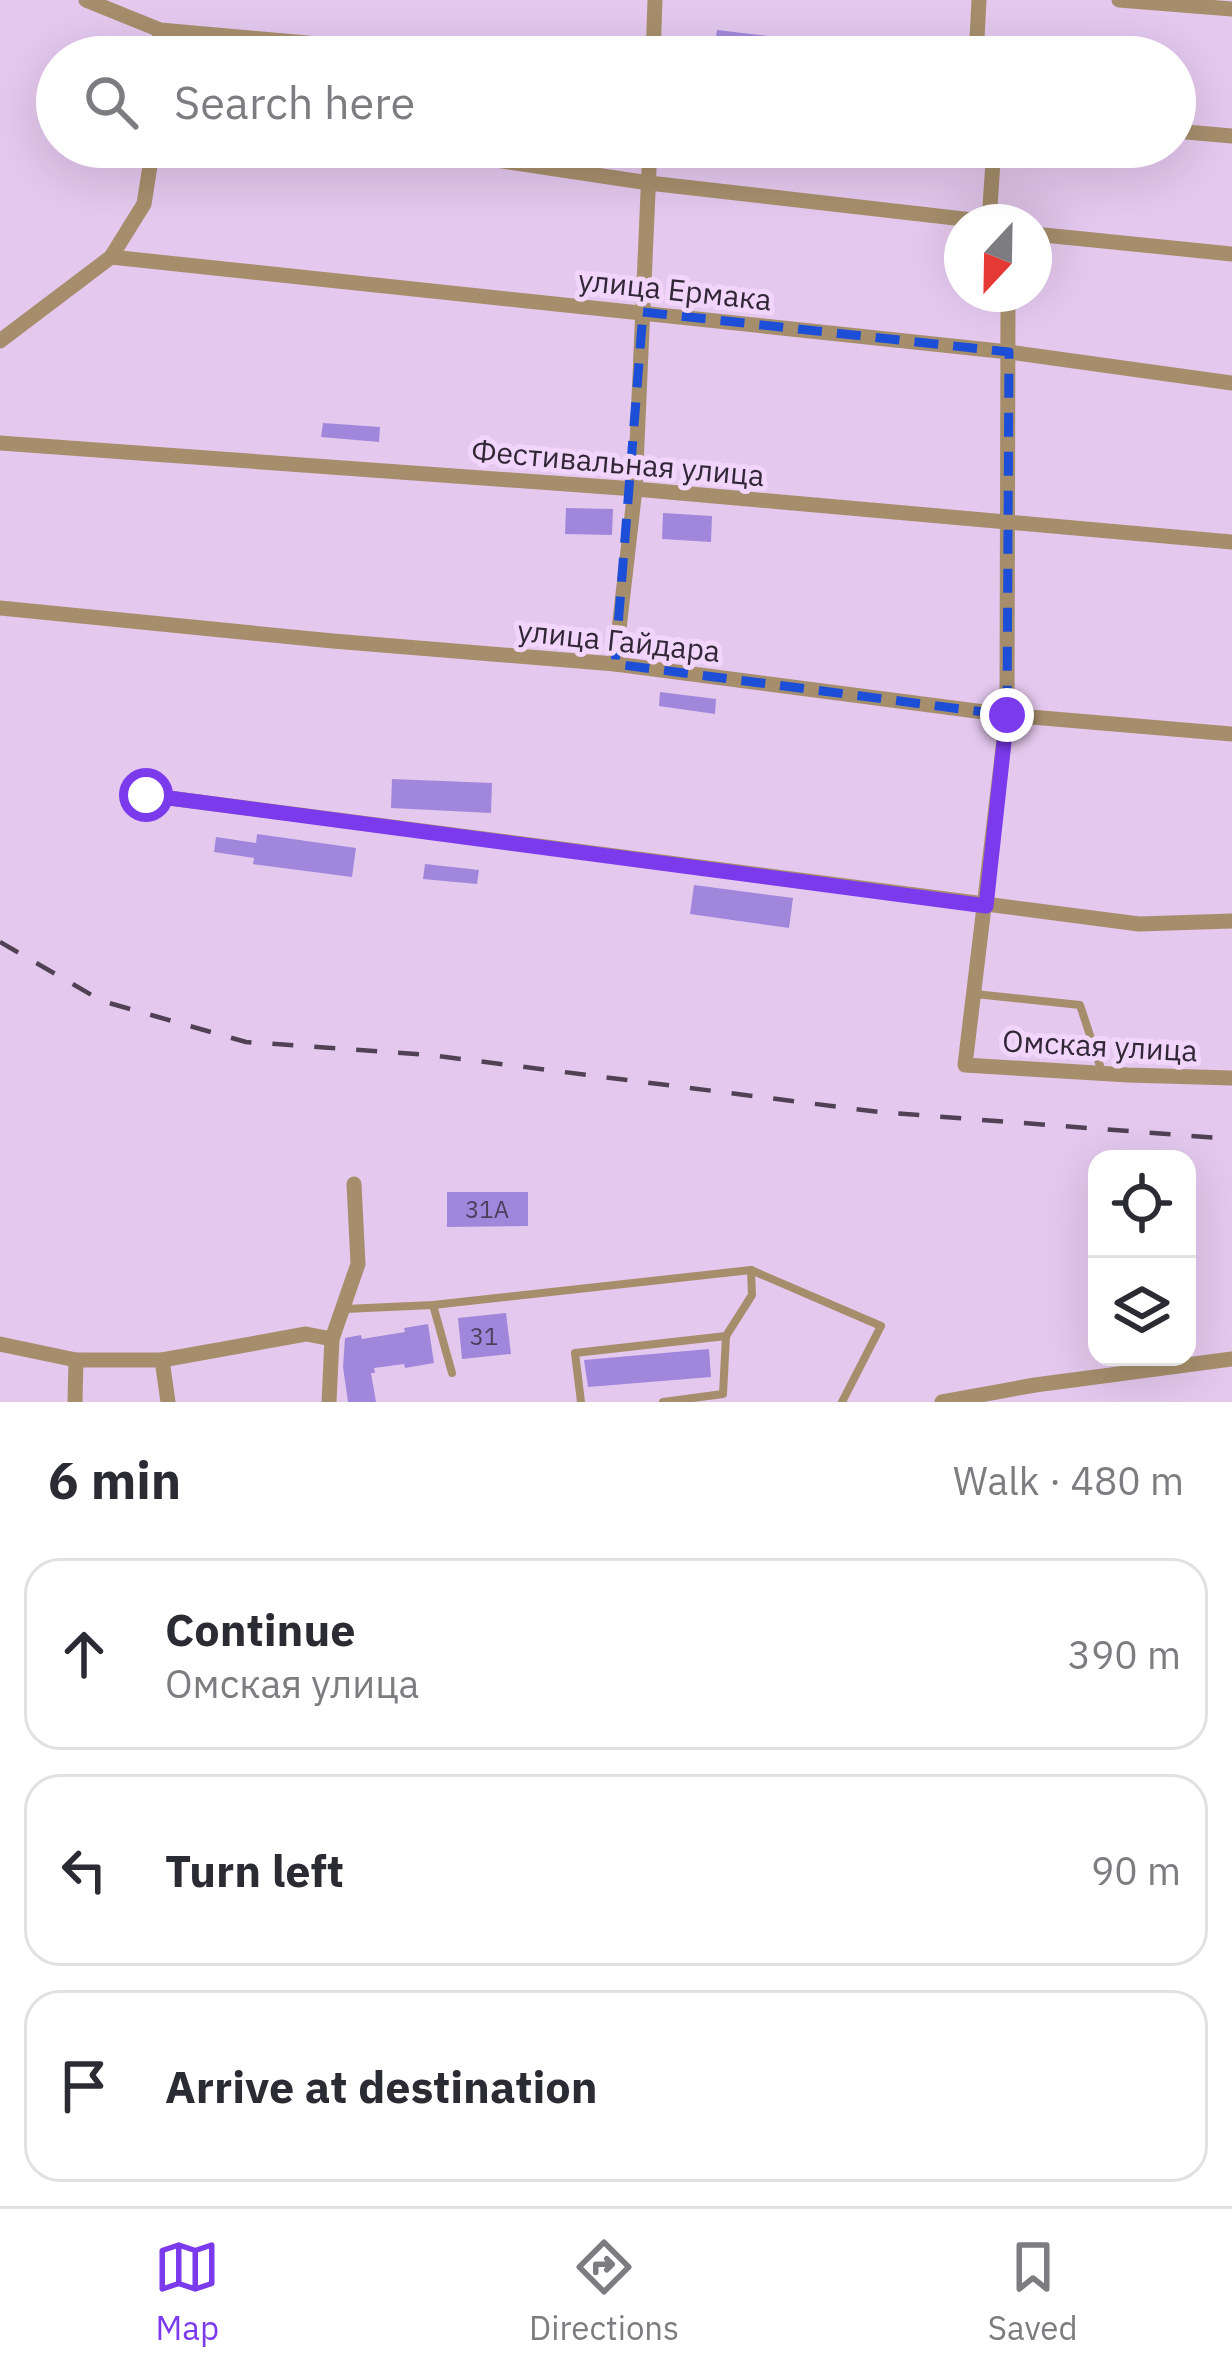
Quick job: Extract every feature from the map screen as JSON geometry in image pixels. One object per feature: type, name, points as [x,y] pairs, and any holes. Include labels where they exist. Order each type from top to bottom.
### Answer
[{"type":"street","points":[[86,0],[160,29],[236,36]]},
{"type":"street","points":[[653,36],[655,0]]},
{"type":"street","points":[[977,36],[979,0]]},
{"type":"street","points":[[1119,0],[1232,9]]},
{"type":"street","points":[[160,29],[160,36]]},
{"type":"street","points":[[1196,133],[1232,136]]},
{"type":"street","points":[[0,341],[111,257],[144,204],[150,168]]},
{"type":"street","points":[[549,168],[944,218]]},
{"type":"street","points":[[616,664],[635,489],[649,168]]},
{"type":"street","points":[[990,204],[993,168]]},
{"type":"street","points":[[1052,236],[1232,254]]},
{"type":"street","name":"улица Ермака","points":[[111,257],[1009,352],[1232,383]]},
{"type":"street","points":[[974,994],[1007,715],[1009,312]]},
{"type":"street","name":"Фестивальная улица","points":[[0,443],[635,489],[1232,542]]},
{"type":"street","name":"улица Гайдара","points":[[0,608],[616,664],[1007,715],[1232,734]]},
{"type":"street","points":[[146,795],[1139,924],[1232,921]]},
{"type":"street","name":"Омская улица","points":[[974,994],[965,1065],[1232,1078]]},
{"type":"street","points":[[329,1402],[332,1339],[358,1264],[354,1184]]},
{"type":"street","points":[[0,1344],[76,1360],[162,1360],[306,1334],[332,1339]]},
{"type":"street","points":[[941,1402],[1232,1359]]},
{"type":"street","points":[[75,1402],[76,1360]]},
{"type":"street","points":[[162,1360],[168,1402]]},
{"type":"lane","points":[[974,994],[1080,1005],[1102,1073]]},
{"type":"lane","points":[[343,1309],[433,1305],[751,1270],[881,1326],[842,1402]]},
{"type":"lane","points":[[663,1402],[722,1394],[726,1336],[752,1295],[751,1270]]},
{"type":"lane","points":[[433,1305],[452,1373]]},
{"type":"lane","points":[[581,1402],[575,1353],[726,1336]]},
{"type":"highlighted area","points":[[643,312],[1009,352],[1007,715],[615,664]]},
{"type":"building","points":[[717,30],[769,36],[716,36]]},
{"type":"building","points":[[323,423],[380,427],[379,442],[321,437]]},
{"type":"building","points":[[566,508],[613,509],[612,535],[565,534]]},
{"type":"building","points":[[663,513],[712,516],[711,542],[662,539]]},
{"type":"building","points":[[660,692],[716,699],[715,714],[659,706]]},
{"type":"building","points":[[392,779],[492,783],[491,813],[391,808]]},
{"type":"building","points":[[257,834],[356,848],[352,877],[253,864],[254,858],[214,852],[216,837],[256,843]]},
{"type":"building","points":[[425,864],[479,870],[477,884],[423,879]]},
{"type":"building","points":[[694,885],[793,898],[789,928],[690,914]]},
{"type":"building","points":[[447,1192],[528,1192],[528,1226],[447,1227]]},
{"type":"building","points":[[506,1313],[511,1354],[462,1359],[458,1318]]},
{"type":"building","points":[[428,1324],[434,1363],[374,1368],[376,1402],[348,1402],[345,1338],[405,1332],[404,1328]]},
{"type":"building","points":[[709,1349],[711,1377],[588,1387],[584,1360]]},
{"type":"railway","points":[[0,942],[102,1001],[246,1042],[430,1055],[879,1112],[1232,1139]]},
{"type":"route","points":[[146,795],[986,906],[1007,715]]}]
